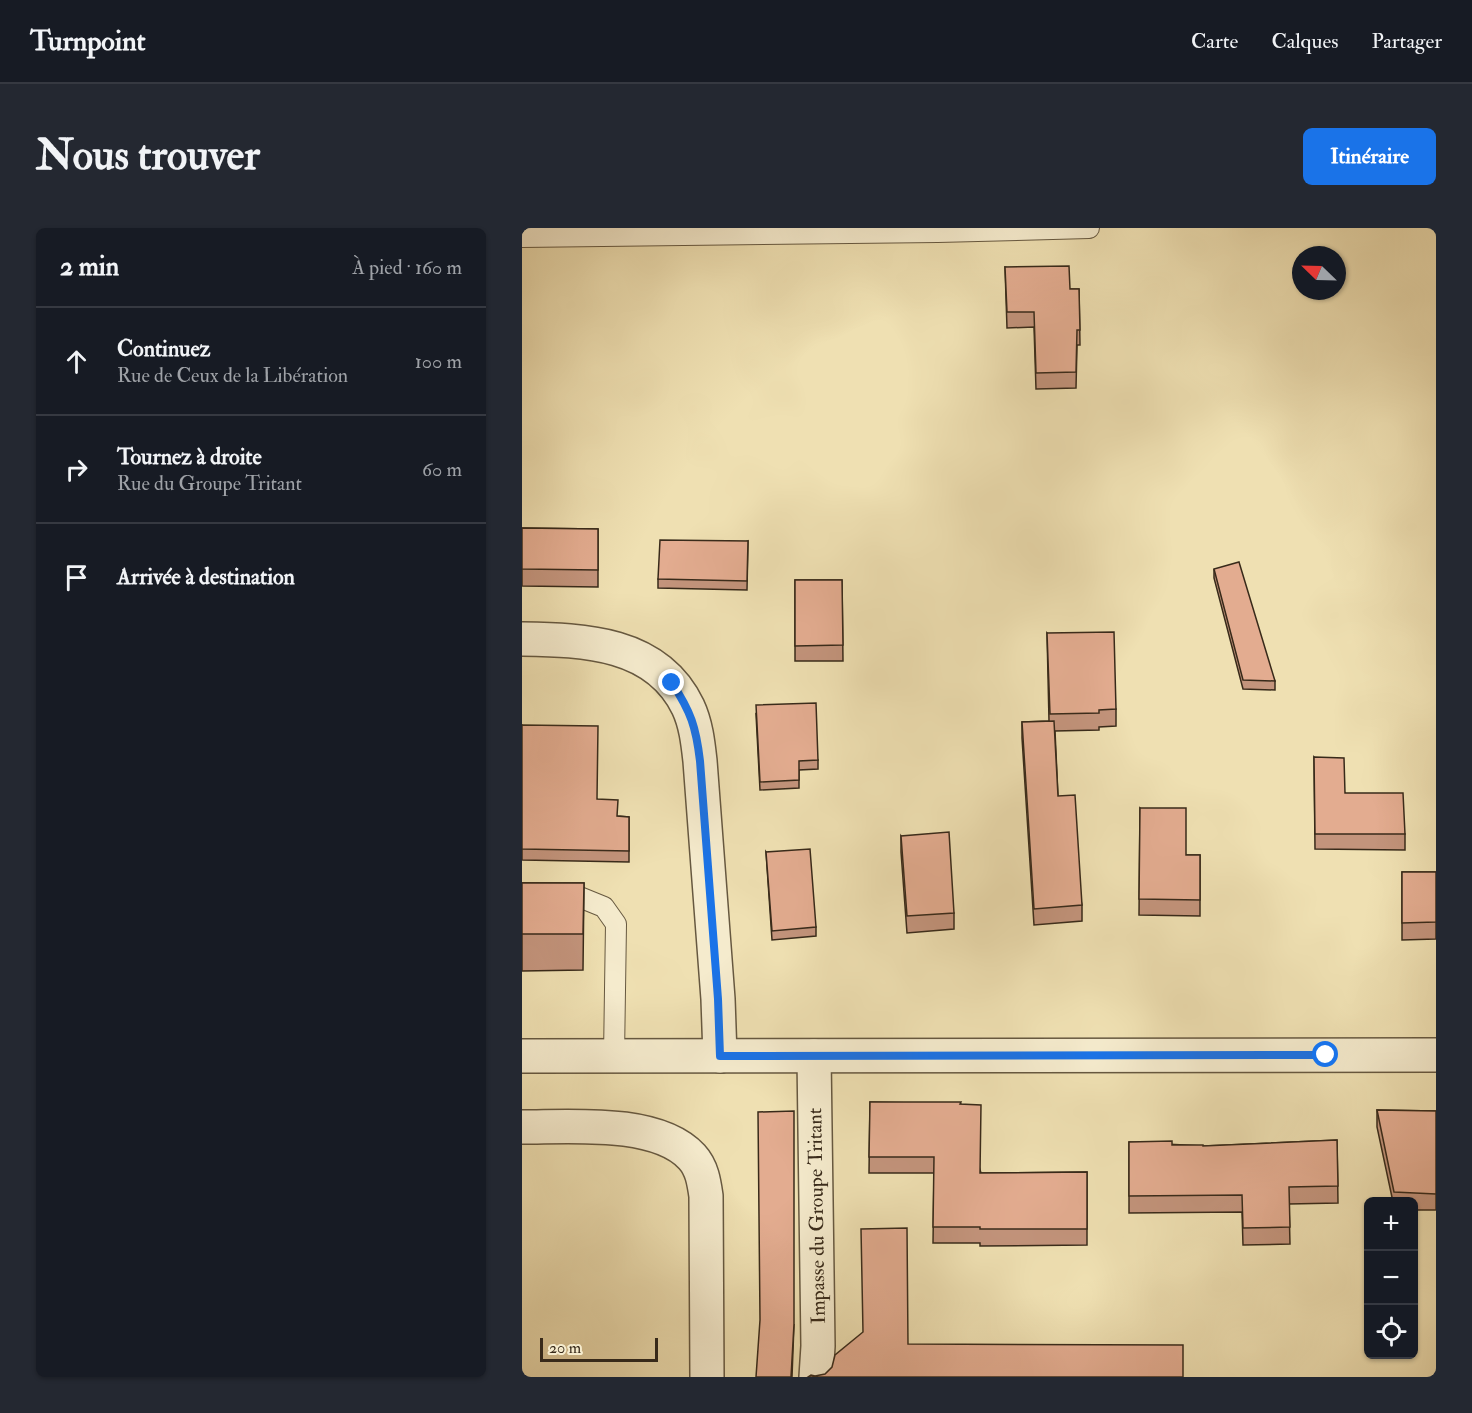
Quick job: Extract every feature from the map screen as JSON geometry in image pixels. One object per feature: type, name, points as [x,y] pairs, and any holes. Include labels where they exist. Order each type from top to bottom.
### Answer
[{"type":"street","points":[[522,639],[574,640],[603,644],[631,654],[654,666],[672,683],[688,706],[696,731],[700,761],[718,999],[720,1056]]},
{"type":"street","points":[[522,1056],[1436,1055]]},
{"type":"street","name":"Impasse du Groupe Tritant","points":[[814,1056],[818,1346],[816,1377]]},
{"type":"street","points":[[522,1127],[612,1129],[650,1134],[673,1143],[692,1157],[703,1176],[706,1196],[707,1377]]},
{"type":"lane","points":[[522,237],[1089,228]]},
{"type":"lane","points":[[522,893],[572,894],[604,907],[616,924],[614,1056]]},
{"type":"building","points":[[1069,266],[1070,289],[1079,289],[1080,330],[1077,330],[1076,372],[1036,373],[1034,312],[1007,312],[1005,267]]},
{"type":"building","points":[[522,528],[598,529],[598,570],[522,569]]},
{"type":"building","points":[[660,540],[748,541],[747,581],[658,579]]},
{"type":"building","points":[[1239,562],[1275,681],[1243,680],[1214,569]]},
{"type":"building","points":[[795,580],[842,580],[843,645],[795,646]]},
{"type":"building","points":[[1114,632],[1116,709],[1099,710],[1099,713],[1050,714],[1047,633]]},
{"type":"building","points":[[816,703],[818,760],[799,761],[799,780],[760,782],[756,705]]},
{"type":"building","points":[[1054,721],[1058,796],[1075,795],[1082,905],[1034,909],[1022,722]]},
{"type":"building","points":[[522,725],[598,726],[597,799],[618,800],[617,816],[629,817],[629,851],[522,849]]},
{"type":"building","points":[[1314,757],[1344,758],[1345,793],[1403,793],[1405,834],[1315,834]]},
{"type":"building","points":[[1140,808],[1186,808],[1186,855],[1200,855],[1200,900],[1139,899]]},
{"type":"building","points":[[949,832],[954,913],[907,916],[901,836]]},
{"type":"building","points":[[810,849],[816,927],[772,931],[766,852]]},
{"type":"building","points":[[1402,872],[1436,872],[1436,922],[1402,923]]},
{"type":"building","points":[[522,883],[584,883],[583,934],[522,934]]},
{"type":"building","points":[[870,1102],[961,1102],[960,1104],[981,1105],[980,1173],[1087,1172],[1087,1229],[933,1227],[934,1157],[869,1157]]},
{"type":"building","points":[[1377,1110],[1436,1111],[1436,1194],[1394,1192]]},
{"type":"building","points":[[794,1111],[794,1324],[791,1377],[756,1377],[760,1320],[758,1112]]},
{"type":"building","points":[[1337,1140],[1338,1186],[1289,1187],[1290,1227],[1243,1228],[1242,1195],[1129,1196],[1129,1142],[1172,1141],[1172,1145],[1203,1146]]},
{"type":"building","points":[[907,1228],[908,1344],[1183,1345],[1183,1377],[808,1377],[825,1374],[832,1367],[835,1355],[863,1332],[861,1229]]},
{"type":"route","points":[[672,683],[688,706],[696,731],[700,761],[718,999],[720,1056],[1326,1055]]}]
